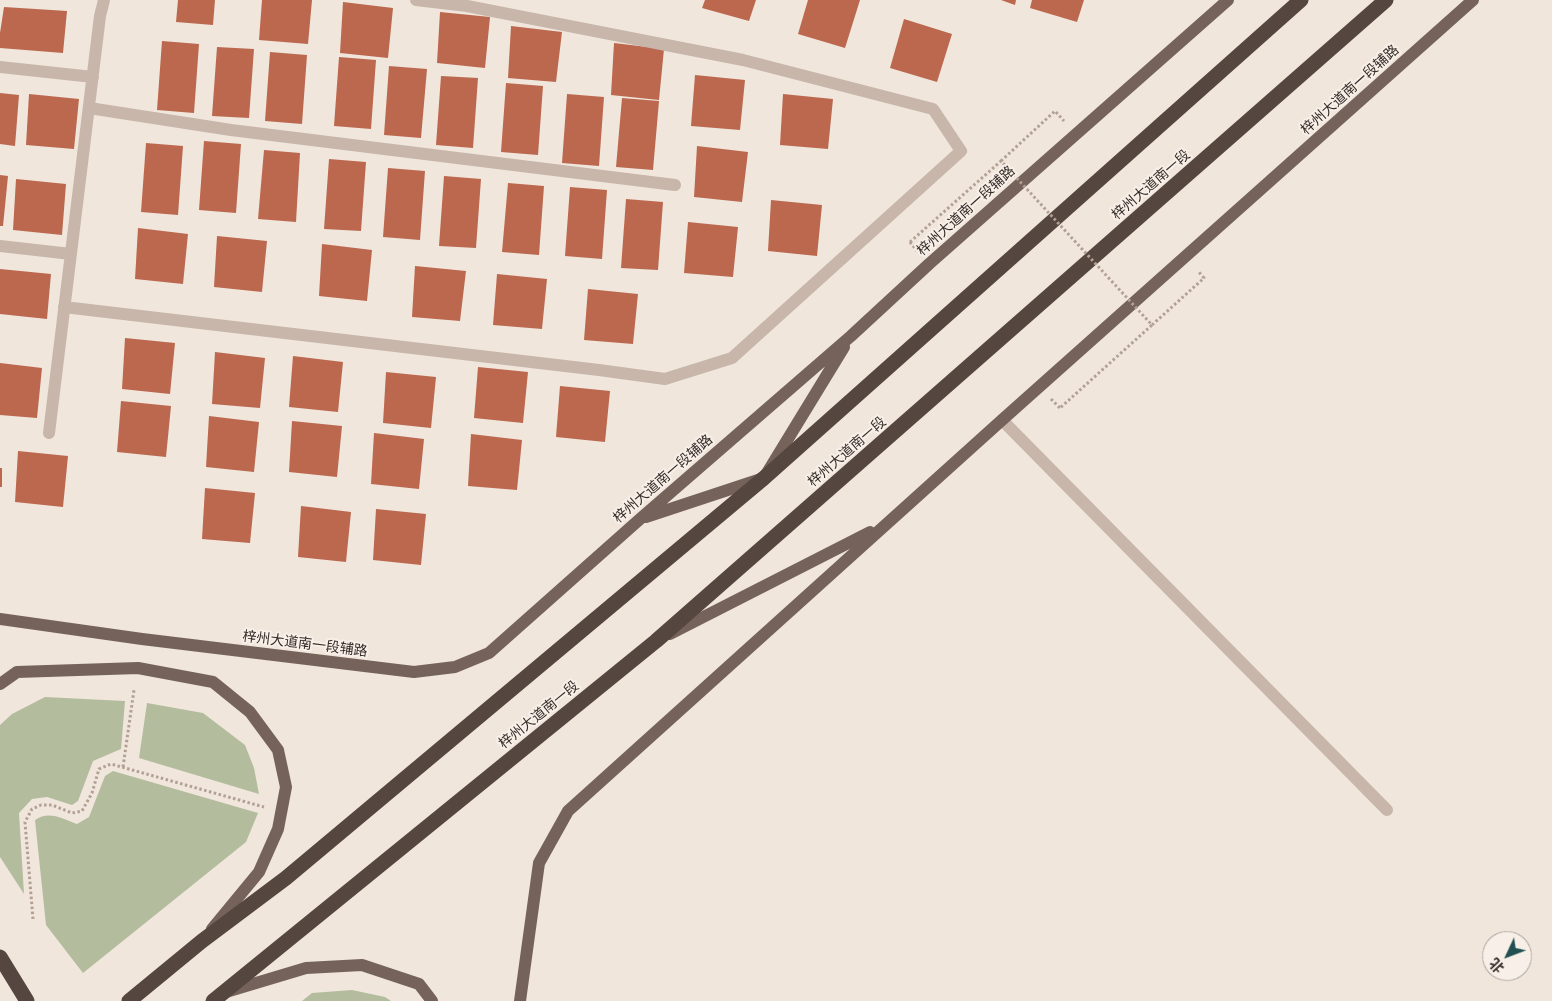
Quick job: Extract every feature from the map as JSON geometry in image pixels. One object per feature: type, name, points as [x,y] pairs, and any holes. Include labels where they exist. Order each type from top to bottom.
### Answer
[{"type":"highway","points":[[129,1001],[202,941],[286,878],[764,478],[1301,0]]},
{"type":"highway","name":"梓州大道南一段","points":[[217,997],[656,641],[1386,0]]},
{"type":"highway","points":[[0,958],[27,1001]]},
{"type":"main road","name":"梓州大道南一段辅路","points":[[0,619],[152,641],[414,672],[455,666],[490,653],[640,519],[851,336],[929,264],[1228,0]]},
{"type":"main road","name":"梓州大道南一段辅路","points":[[520,1001],[540,863],[568,811],[1002,420],[1474,0]]},
{"type":"main road","points":[[640,519],[764,478],[851,336]]},
{"type":"main road","points":[[656,641],[886,524]]},
{"type":"main road","points":[[0,684],[17,672],[138,668],[212,682],[250,712],[278,750],[286,787],[278,829],[259,872],[202,941]]},
{"type":"main road","points":[[217,997],[306,968],[362,965],[419,984],[432,1001]]},
{"type":"street","points":[[49,433],[100,16],[104,0]]},
{"type":"street","points":[[64,307],[665,379],[732,358],[961,151],[933,109],[743,60],[467,6],[416,0]]},
{"type":"street","points":[[0,67],[93,76]]},
{"type":"street","points":[[89,108],[231,130],[676,185]]},
{"type":"street","points":[[0,246],[71,254]]},
{"type":"street","points":[[1002,420],[1387,810]]},
{"type":"path","points":[[910,242],[1055,111]]},
{"type":"path","points":[[1001,161],[1152,325]]},
{"type":"path","points":[[1060,408],[1204,278]]},
{"type":"path","points":[[123,767],[134,690]]},
{"type":"path","points":[[33,919],[25,822],[32,809],[41,805],[52,805],[72,813],[82,811],[92,793],[99,769],[111,764],[269,809]]},
{"type":"green space","points":[[45,697],[125,701],[121,749],[93,761],[78,801],[72,805],[47,797],[32,799],[19,813],[24,894],[0,857],[0,725],[12,714]]},
{"type":"green space","points":[[147,703],[203,713],[245,745],[254,768],[259,794],[139,758]]},
{"type":"green space","points":[[113,771],[258,813],[246,842],[83,973],[46,925],[35,820],[40,817],[51,816],[77,824],[89,817],[105,776]]},
{"type":"green space","points":[[352,990],[385,997],[391,1001],[302,1001],[312,993]]},
{"type":"building","points":[[178,0],[215,0],[213,25],[176,22]]},
{"type":"building","points":[[262,0],[312,0],[308,44],[259,40]]},
{"type":"building","points":[[705,0],[756,0],[749,21],[702,8]]},
{"type":"building","points":[[808,0],[860,0],[845,48],[798,34]]},
{"type":"building","points":[[1001,0],[1016,0],[1015,5]]},
{"type":"building","points":[[1032,0],[1084,0],[1077,22],[1030,8]]},
{"type":"building","points":[[343,2],[393,8],[388,58],[340,53]]},
{"type":"building","points":[[4,7],[67,11],[63,53],[0,48]]},
{"type":"building","points":[[440,12],[490,17],[485,68],[437,63]]},
{"type":"building","points":[[904,19],[952,34],[937,82],[890,68]]},
{"type":"building","points":[[511,26],[562,32],[556,82],[508,78]]},
{"type":"building","points":[[162,41],[199,44],[194,113],[157,110]]},
{"type":"building","points":[[614,43],[664,49],[659,100],[611,95]]},
{"type":"building","points":[[217,47],[254,49],[249,118],[212,116]]},
{"type":"building","points":[[270,52],[307,55],[302,124],[265,121]]},
{"type":"building","points":[[339,57],[376,60],[371,129],[334,126]]},
{"type":"building","points":[[389,66],[427,69],[421,138],[384,135]]},
{"type":"building","points":[[695,75],[745,80],[740,130],[691,126]]},
{"type":"building","points":[[441,76],[478,78],[473,148],[436,145]]},
{"type":"building","points":[[506,83],[543,86],[538,155],[501,152]]},
{"type":"building","points":[[0,93],[19,95],[15,146],[0,144]]},
{"type":"building","points":[[29,94],[79,99],[74,149],[26,145]]},
{"type":"building","points":[[567,94],[604,97],[599,166],[562,163]]},
{"type":"building","points":[[783,94],[833,99],[828,149],[780,145]]},
{"type":"building","points":[[622,98],[659,101],[653,170],[616,167]]},
{"type":"building","points":[[204,141],[241,144],[236,213],[199,210]]},
{"type":"building","points":[[146,143],[183,146],[178,215],[141,212]]},
{"type":"building","points":[[697,146],[748,152],[742,202],[694,197]]},
{"type":"building","points":[[264,150],[300,153],[296,222],[258,219]]},
{"type":"building","points":[[329,159],[366,162],[361,231],[324,229]]},
{"type":"building","points":[[388,168],[425,171],[420,240],[383,237]]},
{"type":"building","points":[[0,175],[8,176],[3,226],[0,226]]},
{"type":"building","points":[[444,176],[481,179],[476,248],[439,246]]},
{"type":"building","points":[[16,179],[66,184],[62,235],[13,230]]},
{"type":"building","points":[[508,183],[544,186],[539,255],[502,252]]},
{"type":"building","points":[[570,187],[607,190],[602,259],[565,256]]},
{"type":"building","points":[[626,199],[663,202],[658,270],[621,268]]},
{"type":"building","points":[[771,200],[822,205],[817,256],[768,251]]},
{"type":"building","points":[[688,222],[738,227],[733,277],[684,273]]},
{"type":"building","points":[[138,228],[188,234],[183,284],[135,279]]},
{"type":"building","points":[[217,236],[267,241],[262,292],[214,287]]},
{"type":"building","points":[[322,244],[372,250],[367,301],[319,296]]},
{"type":"building","points":[[415,266],[466,271],[460,321],[412,317]]},
{"type":"building","points":[[0,269],[51,274],[47,319],[0,314]]},
{"type":"building","points":[[497,274],[547,279],[542,329],[493,325]]},
{"type":"building","points":[[588,289],[638,294],[633,344],[584,340]]},
{"type":"building","points":[[125,338],[175,343],[170,394],[122,389]]},
{"type":"building","points":[[215,352],[265,358],[260,408],[212,404]]},
{"type":"building","points":[[293,356],[343,362],[338,412],[289,407]]},
{"type":"building","points":[[0,363],[42,368],[37,418],[0,415]]},
{"type":"building","points":[[478,367],[528,372],[523,423],[474,418]]},
{"type":"building","points":[[386,372],[436,377],[431,428],[383,423]]},
{"type":"building","points":[[560,386],[610,391],[605,442],[556,437]]},
{"type":"building","points":[[121,401],[171,406],[166,457],[117,452]]},
{"type":"building","points":[[209,416],[259,422],[254,472],[206,467]]},
{"type":"building","points":[[292,421],[342,426],[337,477],[289,472]]},
{"type":"building","points":[[374,433],[424,439],[419,489],[371,484]]},
{"type":"building","points":[[471,434],[522,440],[517,490],[468,486]]},
{"type":"building","points":[[18,451],[68,456],[63,507],[15,502]]},
{"type":"building","points":[[0,468],[2,468],[2,487],[0,487]]},
{"type":"building","points":[[205,488],[255,493],[250,543],[202,539]]},
{"type":"building","points":[[301,506],[351,512],[346,562],[298,557]]},
{"type":"building","points":[[376,509],[426,514],[421,565],[373,560]]}]
